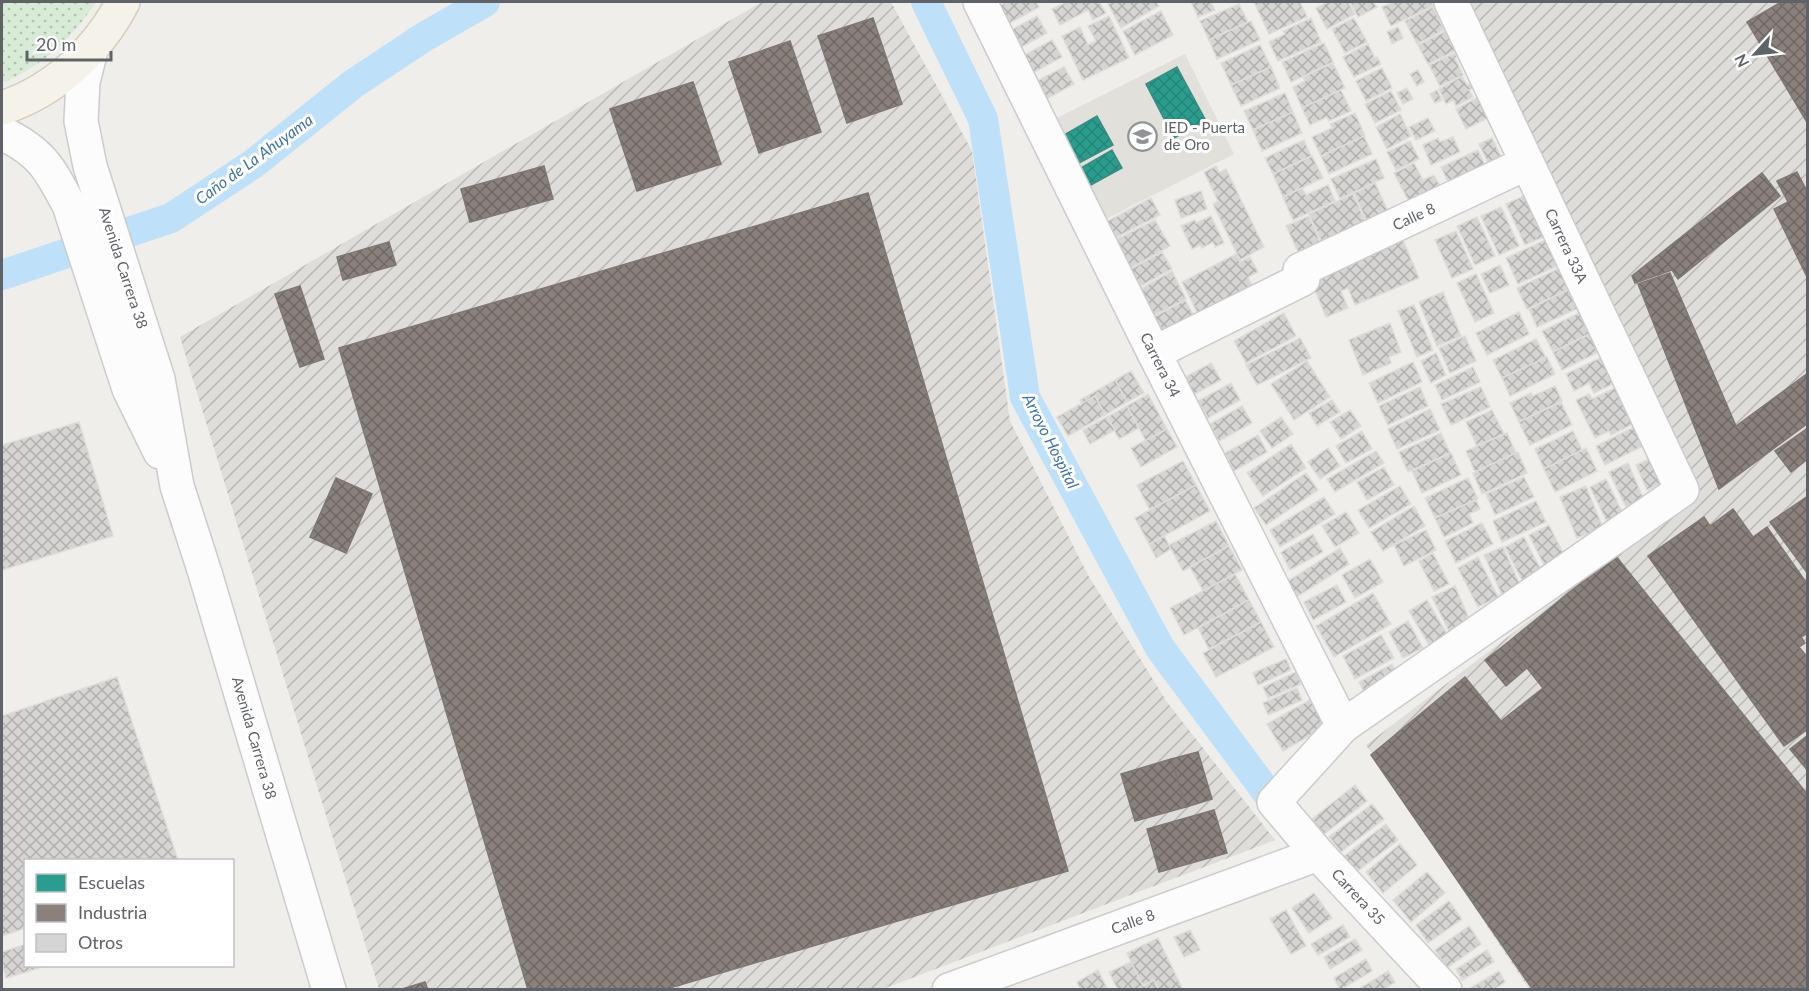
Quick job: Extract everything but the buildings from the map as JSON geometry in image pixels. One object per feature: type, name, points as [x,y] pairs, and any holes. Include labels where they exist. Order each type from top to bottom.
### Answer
[{"type":"main road","points":[[2,108],[16,104],[57,81],[91,50],[115,18],[123,2]]},
{"type":"street","name":"Carrera 34","points":[[980,2],[1343,726]]},
{"type":"street","name":"Carrera 33A","points":[[1343,726],[1682,490],[1451,2]]},
{"type":"street","name":"Avenida Carrera 38","points":[[91,50],[83,82],[81,120],[130,342],[129,389],[177,486],[205,573],[328,990]]},
{"type":"street","name":"Avenida Carrera 38","points":[[2,133],[40,157],[55,178],[130,342]]},
{"type":"street","name":"Calle 8","points":[[1154,352],[1527,163]]},
{"type":"street","name":"Carrera 35","points":[[1343,726],[1274,802],[1318,854],[1445,990]]},
{"type":"street","name":"Calle 8","points":[[953,989],[1318,854]]},
{"type":"shaded area","points":[[762,2],[891,2],[972,151],[1010,421],[1088,575],[1167,702],[1275,840],[883,989],[379,989],[180,337]]},
{"type":"shaded area","points":[[1465,2],[1807,2],[1807,989],[1529,989],[1366,745],[1695,494]]},
{"type":"shaded area","name":"IED - Puerta de Oro","points":[[1185,54],[1234,154],[1102,221],[1053,120]]},
{"type":"green space","points":[[2,2],[96,2],[67,39],[55,50],[31,68],[2,83]]},
{"type":"waterway","name":"Caño de La Ahuyama","points":[[2,275],[171,218],[253,164],[353,84],[424,37],[485,2]]},
{"type":"waterway","name":"Arroyo Hospital","points":[[926,2],[983,119],[1025,397],[1160,648],[1274,802]]},
{"type":"place","name":"IED - Puerta de Oro","points":[[1143,137]]}]
